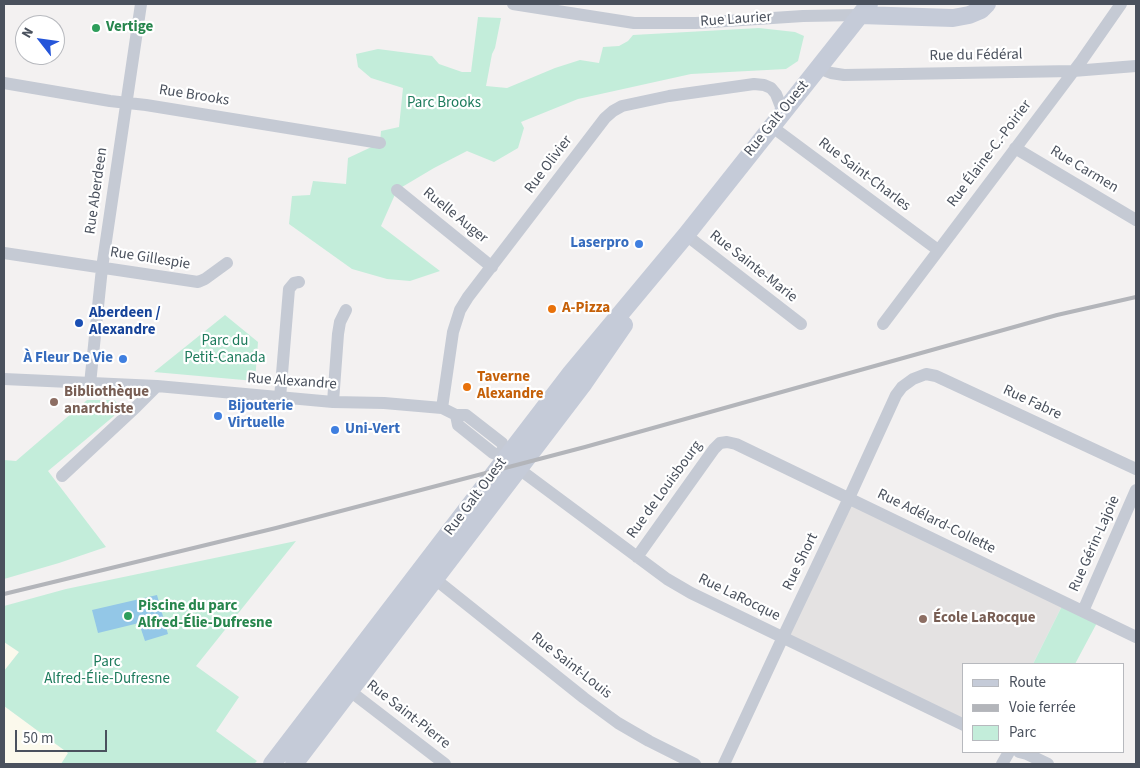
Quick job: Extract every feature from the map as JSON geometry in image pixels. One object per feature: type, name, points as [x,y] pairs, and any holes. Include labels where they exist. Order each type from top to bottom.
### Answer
[{"type":"main road","points":[[930,4],[953,18]]},
{"type":"main road","name":"Rue Laurier","points":[[864,10],[953,18],[969,15],[987,4]]},
{"type":"main road","name":"Rue Galt Ouest","points":[[294,764],[435,579],[571,373],[686,235],[864,10]]},
{"type":"main road","name":"Rue Galt Ouest","points":[[272,764],[513,463]]},
{"type":"street","name":"Rue Aberdeen","points":[[90,384],[102,268],[142,4]]},
{"type":"street","name":"Rue Laurier","points":[[513,4],[634,23],[696,23],[864,10]]},
{"type":"street","name":"Rue Élaine-C.-Poirier","points":[[883,324],[1121,4]]},
{"type":"street","name":"Rue du Fédéral","points":[[818,68],[844,75],[1073,71],[1136,66]]},
{"type":"street","name":"Rue Brooks","points":[[4,84],[380,143]]},
{"type":"street","name":"Rue Olivier","points":[[442,408],[453,332],[460,310],[468,296],[605,118],[613,111],[622,106],[669,96],[754,84],[771,88],[776,94],[783,112]]},
{"type":"street","name":"Rue Saint-Charles","points":[[771,126],[938,250]]},
{"type":"street","name":"Rue Carmen","points":[[1015,148],[1136,220]]},
{"type":"street","name":"Ruelle Auger","points":[[397,190],[492,267]]},
{"type":"street","name":"Rue Sainte-Marie","points":[[686,235],[801,324]]},
{"type":"street","name":"Rue Gillespie","points":[[4,253],[198,282],[227,264]]},
{"type":"street","points":[[280,398],[289,289],[294,283],[299,282]]},
{"type":"street","points":[[334,402],[338,334],[340,322],[346,310]]},
{"type":"street","name":"Rue Fabre","points":[[913,378],[926,374],[936,376],[1136,469]]},
{"type":"street","name":"Rue Short","points":[[724,764],[896,394],[913,378]]},
{"type":"street","name":"Rue Alexandre","points":[[4,380],[157,386],[280,398],[442,408],[456,416],[466,415],[502,443],[513,463]]},
{"type":"street","points":[[62,476],[157,386]]},
{"type":"street","name":"Rue Adélard-Collette","points":[[720,443],[736,444],[1136,637]]},
{"type":"street","name":"Rue de Louisbourg","points":[[637,556],[720,443]]},
{"type":"street","name":"Rue LaRocque","points":[[513,463],[667,579],[691,593],[962,724]]},
{"type":"street","name":"Rue Gérin-Lajoie","points":[[1083,611],[1136,490]]},
{"type":"street","name":"Rue Saint-Louis","points":[[435,579],[618,723],[695,764]]},
{"type":"street","name":"Rue Saint-Pierre","points":[[350,691],[445,764]]},
{"type":"street","points":[[1002,764],[1008,753]]},
{"type":"street","points":[[1023,753],[1048,764]]},
{"type":"shaded area","name":"École LaRocque","points":[[849,498],[1064,602],[1034,663],[962,663],[962,724],[783,637]]},
{"type":"shaded area","points":[[4,642],[19,652],[4,671]]},
{"type":"shaded area","points":[[4,706],[68,753],[61,764],[4,764]]},
{"type":"green space","name":"Parc Brooks","points":[[478,17],[501,18],[486,86],[507,88],[580,60],[599,63],[603,47],[619,46],[628,41],[633,35],[759,28],[795,32],[804,36],[798,61],[786,69],[691,74],[578,99],[521,122],[524,128],[518,148],[494,162],[467,151],[397,190],[381,226],[440,271],[410,281],[387,279],[352,269],[289,224],[292,196],[310,195],[313,181],[346,184],[348,158],[380,143],[381,131],[399,127],[403,88],[371,78],[358,67],[356,54],[378,49],[432,56],[439,64],[462,72],[471,72]]},
{"type":"green space","name":"Parc du Petit-Canada","points":[[225,315],[258,342],[255,381],[154,372]]},
{"type":"green space","points":[[87,400],[114,400],[117,403],[114,416],[48,471],[106,547],[4,579],[4,460],[16,461]]},
{"type":"green space","name":"Parc Alfred-Élie-Dufresne","points":[[296,541],[196,666],[239,697],[216,731],[257,761],[254,764],[61,764],[68,753],[4,706],[4,671],[19,652],[4,642],[4,606],[66,589]]},
{"type":"green space","points":[[1064,602],[1099,619],[1076,663],[1034,663]]},
{"type":"water","name":"Piscine du parc Alfred-Élie-Dufresne","points":[[157,595],[168,634],[145,641],[139,623],[98,633],[92,610]]},
{"type":"railway","points":[[4,594],[276,528],[585,447],[1057,315],[1136,297]]},
{"type":"place","name":"Vertige","points":[[96,28]]},
{"type":"place","name":"Laserpro","points":[[639,244]]},
{"type":"place","name":"A-Pizza","points":[[552,309]]},
{"type":"place","name":"Aberdeen / Alexandre","points":[[79,323]]},
{"type":"place","name":"À Fleur De Vie","points":[[123,359]]},
{"type":"place","name":"Taverne Alexandre","points":[[467,387]]},
{"type":"place","name":"Bibliothèque anarchiste","points":[[54,402]]},
{"type":"place","name":"Bijouterie Virtuelle","points":[[218,416]]},
{"type":"place","name":"Uni-Vert","points":[[335,430]]},
{"type":"place","name":"Piscine du parc Alfred-Élie-Dufresne","points":[[128,616]]},
{"type":"place","name":"École LaRocque","points":[[923,619]]}]
